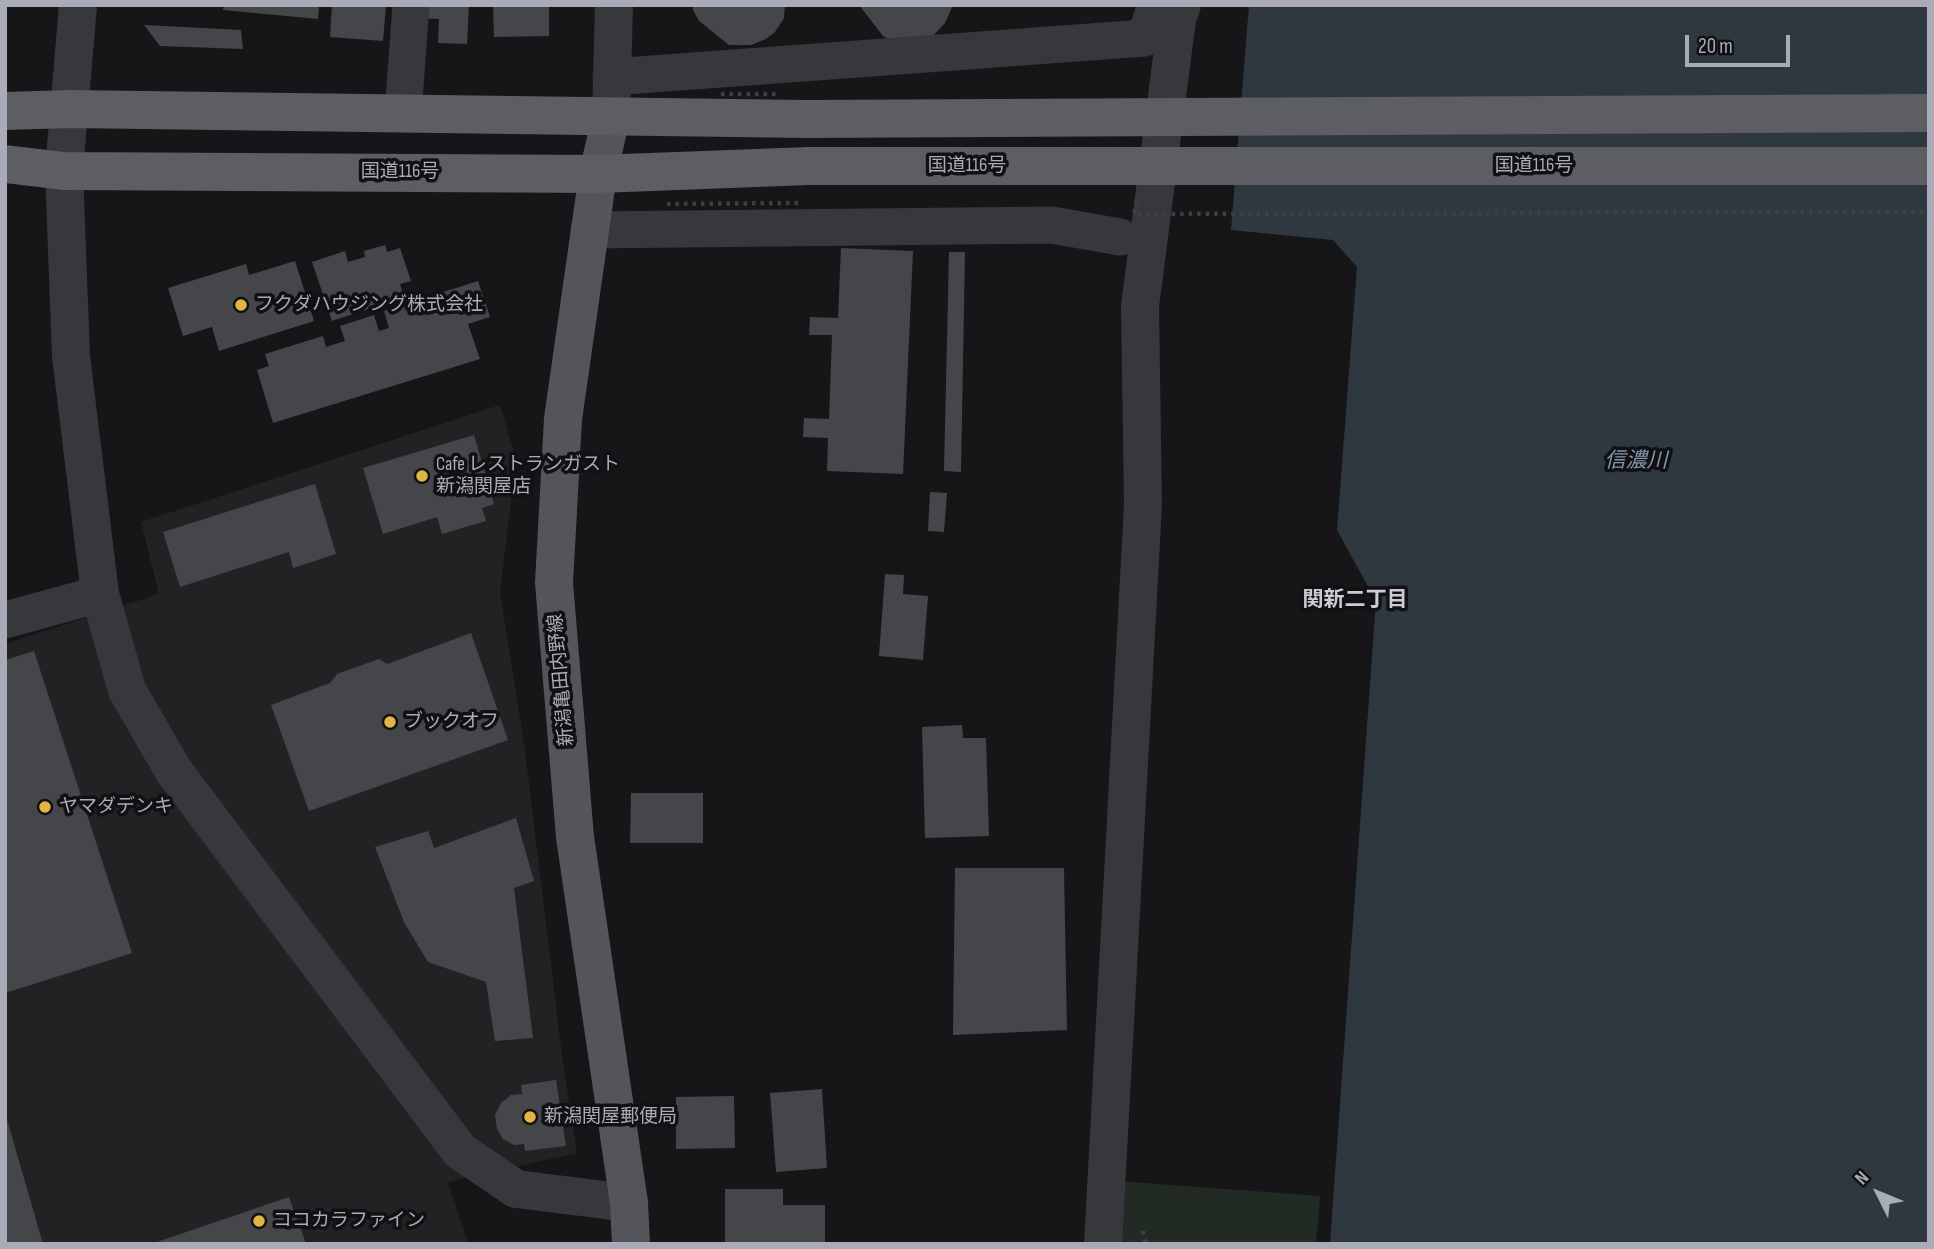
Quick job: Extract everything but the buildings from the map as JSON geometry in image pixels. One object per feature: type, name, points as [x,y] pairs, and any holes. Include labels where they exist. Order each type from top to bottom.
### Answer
[{"type":"highway","points":[[5,111],[70,109],[807,119],[1929,113]]},
{"type":"highway","name":"国道116号","points":[[5,164],[64,171],[597,174],[809,166],[1929,166]]},
{"type":"main road","name":"新潟亀田内野線","points":[[611,117],[597,174],[563,419],[554,583],[575,837],[629,1203],[631,1244]]},
{"type":"street","points":[[78,5],[64,171],[71,356],[100,594],[127,690],[173,770],[460,1151],[516,1189],[629,1203]]},
{"type":"street","points":[[403,114],[411,5]]},
{"type":"street","points":[[611,117],[614,5]]},
{"type":"street","points":[[611,77],[1145,38],[1156,5]]},
{"type":"street","points":[[1103,1244],[1143,504],[1140,306],[1177,19],[1182,5]]},
{"type":"street","points":[[589,230],[1052,225],[1120,237]]},
{"type":"street","points":[[5,620],[100,594]]},
{"type":"path","points":[[1137,200],[1134,214],[1929,212]]},
{"type":"path","points":[[667,204],[805,203]]},
{"type":"shaded area","points":[[500,405],[516,460],[500,592],[525,750],[562,1056],[577,1153],[448,1182],[468,1244],[5,1244],[5,644],[159,594],[141,522]]},
{"type":"shaded area","points":[[1117,1181],[1320,1196],[1316,1244],[1113,1244]]},
{"type":"water","name":"信濃川","points":[[1249,5],[1929,5],[1929,1244],[1330,1244],[1376,601],[1337,530],[1357,267],[1333,240],[1231,230]]},
{"type":"place","name":"フクダハウジング株式会社","points":[[241,305]]},
{"type":"place","name":"Cafe レストランガスト 新潟関屋店","points":[[422,476]]},
{"type":"place","name":"ブックオフ","points":[[390,722]]},
{"type":"place","name":"ヤマダデンキ","points":[[45,807]]},
{"type":"place","name":"新潟関屋郵便局","points":[[530,1117]]},
{"type":"place","name":"ココカラファイン","points":[[259,1221]]},
{"type":"district","name":"関新二丁目","points":[[1355,601]]}]
